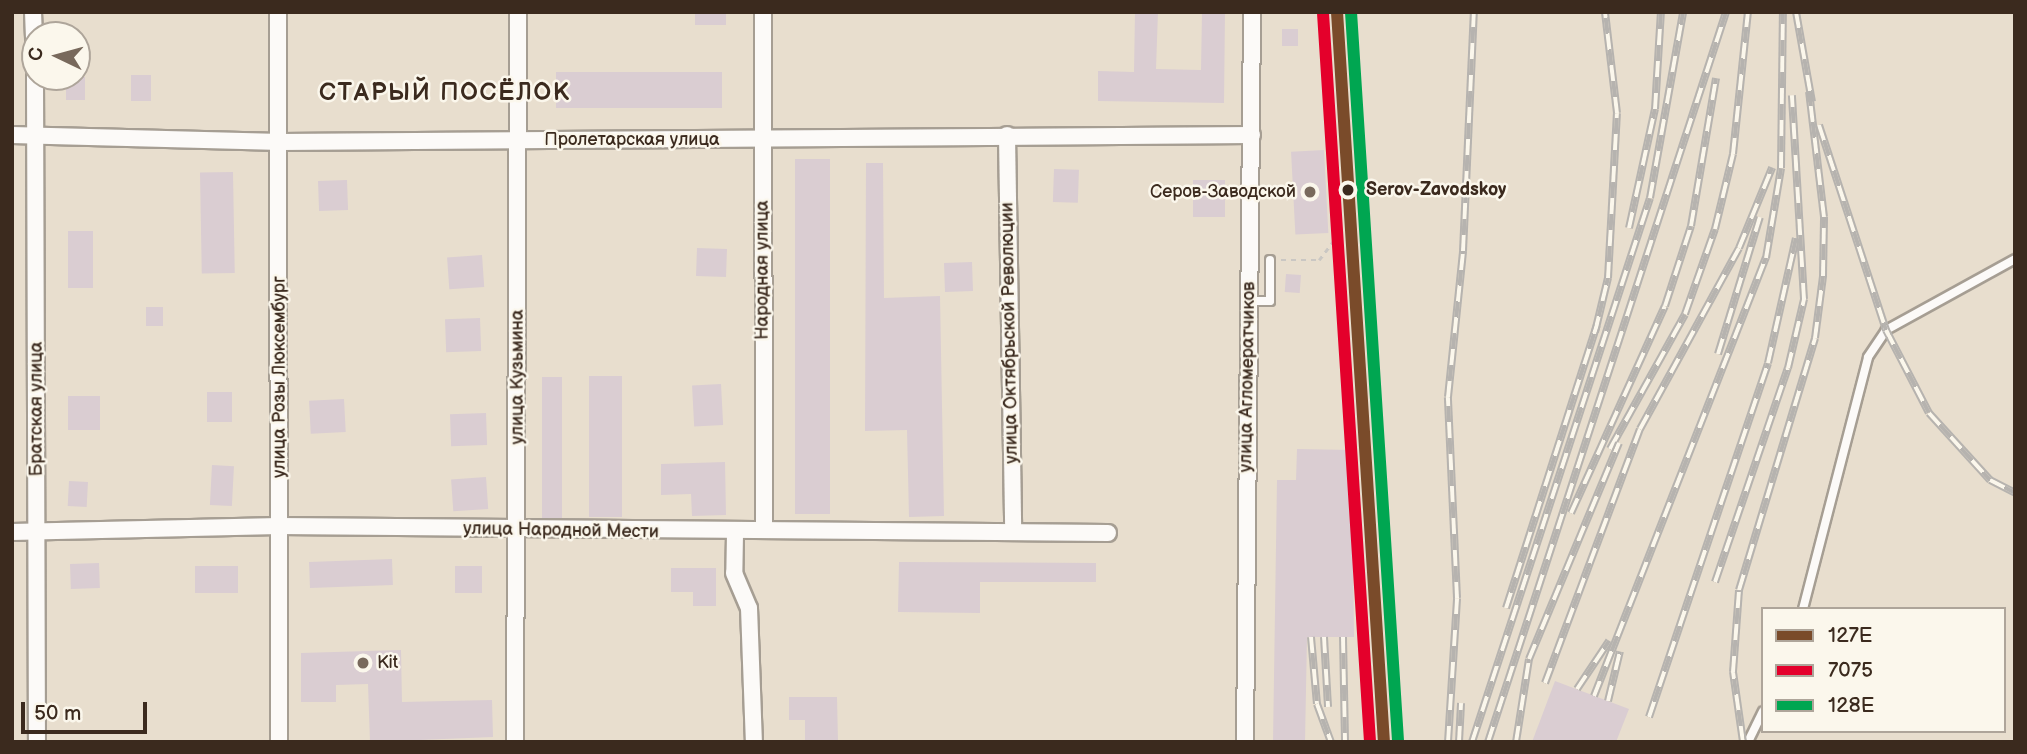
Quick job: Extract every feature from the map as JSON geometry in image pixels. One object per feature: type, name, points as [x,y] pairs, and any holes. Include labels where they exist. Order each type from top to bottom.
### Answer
[{"type":"street","name":"улица Розы Люксембург","points":[[278,12],[281,142],[279,742]]},
{"type":"street","name":"улица Кузьмина","points":[[515,742],[518,12]]},
{"type":"street","name":"Народная улица","points":[[762,12],[764,527]]},
{"type":"street","name":"улица Агломератчиков","points":[[1245,742],[1252,12]]},
{"type":"street","name":"Братская улица","points":[[36,91],[37,742]]},
{"type":"street","name":"Пролетарская улица","points":[[12,135],[281,142],[763,141],[1007,135],[1252,135]]},
{"type":"street","name":"улица Октябрьской Революции","points":[[1007,135],[1013,530]]},
{"type":"street","name":"улица Народной Мести","points":[[12,532],[279,526],[735,534],[764,527],[1108,533]]},
{"type":"street","points":[[735,534],[734,573],[749,608],[754,742]]},
{"type":"lane","points":[[1804,607],[1868,358],[1886,330],[2015,259]]},
{"type":"lane","points":[[1249,300],[1270,301],[1270,260]]},
{"type":"lane","points":[[1748,742],[1761,715]]},
{"type":"path","points":[[1270,260],[1319,260],[1342,230]]},
{"type":"building","points":[[695,12],[726,12],[726,25],[695,25]]},
{"type":"building","points":[[1135,12],[1158,12],[1156,69],[1201,70],[1202,12],[1225,12],[1224,103],[1098,101],[1098,71],[1134,72]]},
{"type":"building","points":[[1282,29],[1298,29],[1298,46],[1282,46]]},
{"type":"building","points":[[556,72],[722,72],[722,108],[556,108]]},
{"type":"building","points":[[131,75],[151,75],[151,101],[131,101]]},
{"type":"building","points":[[66,91],[85,91],[85,100],[66,100]]},
{"type":"building","name":"Серов-Заводской","points":[[1324,150],[1328,233],[1295,235],[1291,152]]},
{"type":"building","points":[[795,159],[830,159],[830,514],[795,514]]},
{"type":"building","points":[[866,163],[883,163],[884,298],[940,296],[944,516],[909,517],[907,430],[865,431]]},
{"type":"building","points":[[1054,169],[1079,170],[1078,203],[1053,202]]},
{"type":"building","points":[[233,172],[235,273],[202,274],[200,173]]},
{"type":"building","points":[[347,180],[348,210],[319,211],[318,181]]},
{"type":"building","points":[[1193,180],[1225,180],[1225,217],[1193,217]]},
{"type":"building","points":[[68,231],[93,231],[93,288],[68,288]]},
{"type":"building","points":[[697,248],[727,249],[726,277],[696,276]]},
{"type":"building","points":[[482,255],[484,287],[449,289],[447,257]]},
{"type":"building","points":[[972,262],[973,291],[945,292],[944,263]]},
{"type":"building","points":[[1286,274],[1301,275],[1300,293],[1285,292]]},
{"type":"building","points":[[146,307],[163,307],[163,326],[146,326]]},
{"type":"building","points":[[480,318],[481,351],[446,352],[445,319]]},
{"type":"building","points":[[589,376],[622,376],[622,517],[589,517]]},
{"type":"building","points":[[542,377],[562,377],[562,518],[542,518]]},
{"type":"building","points":[[721,384],[723,425],[694,426],[692,386]]},
{"type":"building","points":[[207,392],[232,392],[232,422],[207,422]]},
{"type":"building","points":[[68,396],[100,396],[100,430],[68,430]]},
{"type":"building","points":[[344,399],[346,432],[311,434],[309,401]]},
{"type":"building","points":[[486,413],[487,445],[451,446],[450,414]]},
{"type":"building","points":[[1297,449],[1352,450],[1354,637],[1307,637],[1305,742],[1273,742],[1277,480],[1296,480]]},
{"type":"building","points":[[725,462],[726,515],[692,516],[691,494],[661,495],[661,464]]},
{"type":"building","points":[[212,465],[234,466],[232,506],[210,505]]},
{"type":"building","points":[[486,477],[488,509],[453,511],[451,479]]},
{"type":"building","points":[[69,481],[88,482],[87,507],[68,506]]},
{"type":"building","points":[[392,559],[393,585],[310,588],[309,562]]},
{"type":"building","points":[[899,562],[1096,563],[1096,582],[980,582],[980,613],[898,612]]},
{"type":"building","points":[[99,563],[100,588],[71,589],[70,564]]},
{"type":"building","points":[[195,566],[238,566],[238,593],[195,593]]},
{"type":"building","points":[[455,566],[482,566],[482,593],[455,593]]},
{"type":"building","points":[[671,568],[716,568],[716,606],[693,606],[693,592],[671,592]]},
{"type":"building","points":[[401,650],[402,702],[492,700],[493,737],[370,742],[368,684],[336,685],[336,702],[301,702],[301,653]]},
{"type":"building","points":[[1555,681],[1629,709],[1616,742],[1532,742]]},
{"type":"building","points":[[789,697],[837,697],[838,742],[805,742],[805,720],[789,720]]},
{"type":"railway","points":[[1448,742],[1457,598],[1448,397],[1463,251],[1474,12]]},
{"type":"railway","points":[[1595,332],[1608,278],[1617,113],[1605,12]]},
{"type":"railway","points":[[1629,228],[1655,109],[1661,12]]},
{"type":"railway","points":[[1472,742],[1650,198],[1683,12]]},
{"type":"railway","points":[[1488,742],[1726,12]]},
{"type":"railway","points":[[1610,449],[1685,314],[1715,229],[1733,154],[1748,12]]},
{"type":"railway","points":[[1594,696],[1766,258],[1781,168],[1783,12]]},
{"type":"railway","points":[[1796,12],[1812,102]]},
{"type":"railway","points":[[1571,513],[1665,306],[1691,226],[1716,78]]},
{"type":"railway","points":[[1743,742],[1733,672],[1739,590],[1815,338],[1823,276],[1824,217],[1809,92]]},
{"type":"railway","points":[[1715,582],[1788,368],[1804,299],[1792,95]]},
{"type":"railway","points":[[1819,125],[1886,330],[1929,413],[1990,480],[2015,493]]},
{"type":"railway","points":[[1545,683],[1640,429],[1739,248],[1772,168]]},
{"type":"railway","points":[[1718,354],[1760,217]]},
{"type":"railway","points":[[1649,717],[1768,363],[1796,238]]},
{"type":"railway","points":[[1506,608],[1597,325]]},
{"type":"railway","points":[[1516,742],[1529,659],[1619,443]]},
{"type":"railway","points":[[1311,637],[1317,704],[1331,742]]},
{"type":"railway","points":[[1324,637],[1328,707]]},
{"type":"railway","points":[[1343,637],[1345,742]]},
{"type":"railway","points":[[1577,689],[1609,641]]},
{"type":"railway","points":[[1608,701],[1620,651]]},
{"type":"railway","points":[[1459,742],[1461,703]]},
{"type":"transit line","name":"127Е","points":[[1337,12],[1384,742]]},
{"type":"transit line","name":"128Е","points":[[1351,12],[1398,741]]},
{"type":"transit line","name":"7075","points":[[1323,13],[1370,742]]},
{"type":"place","name":"Serov-Zavodskoy","points":[[1348,190]]},
{"type":"place","name":"Серов-Заводской","points":[[1310,192]]},
{"type":"place","name":"Kit","points":[[363,663]]},
{"type":"district","name":"СТАРЫЙ ПОСЁЛОК","points":[[445,93]]}]
